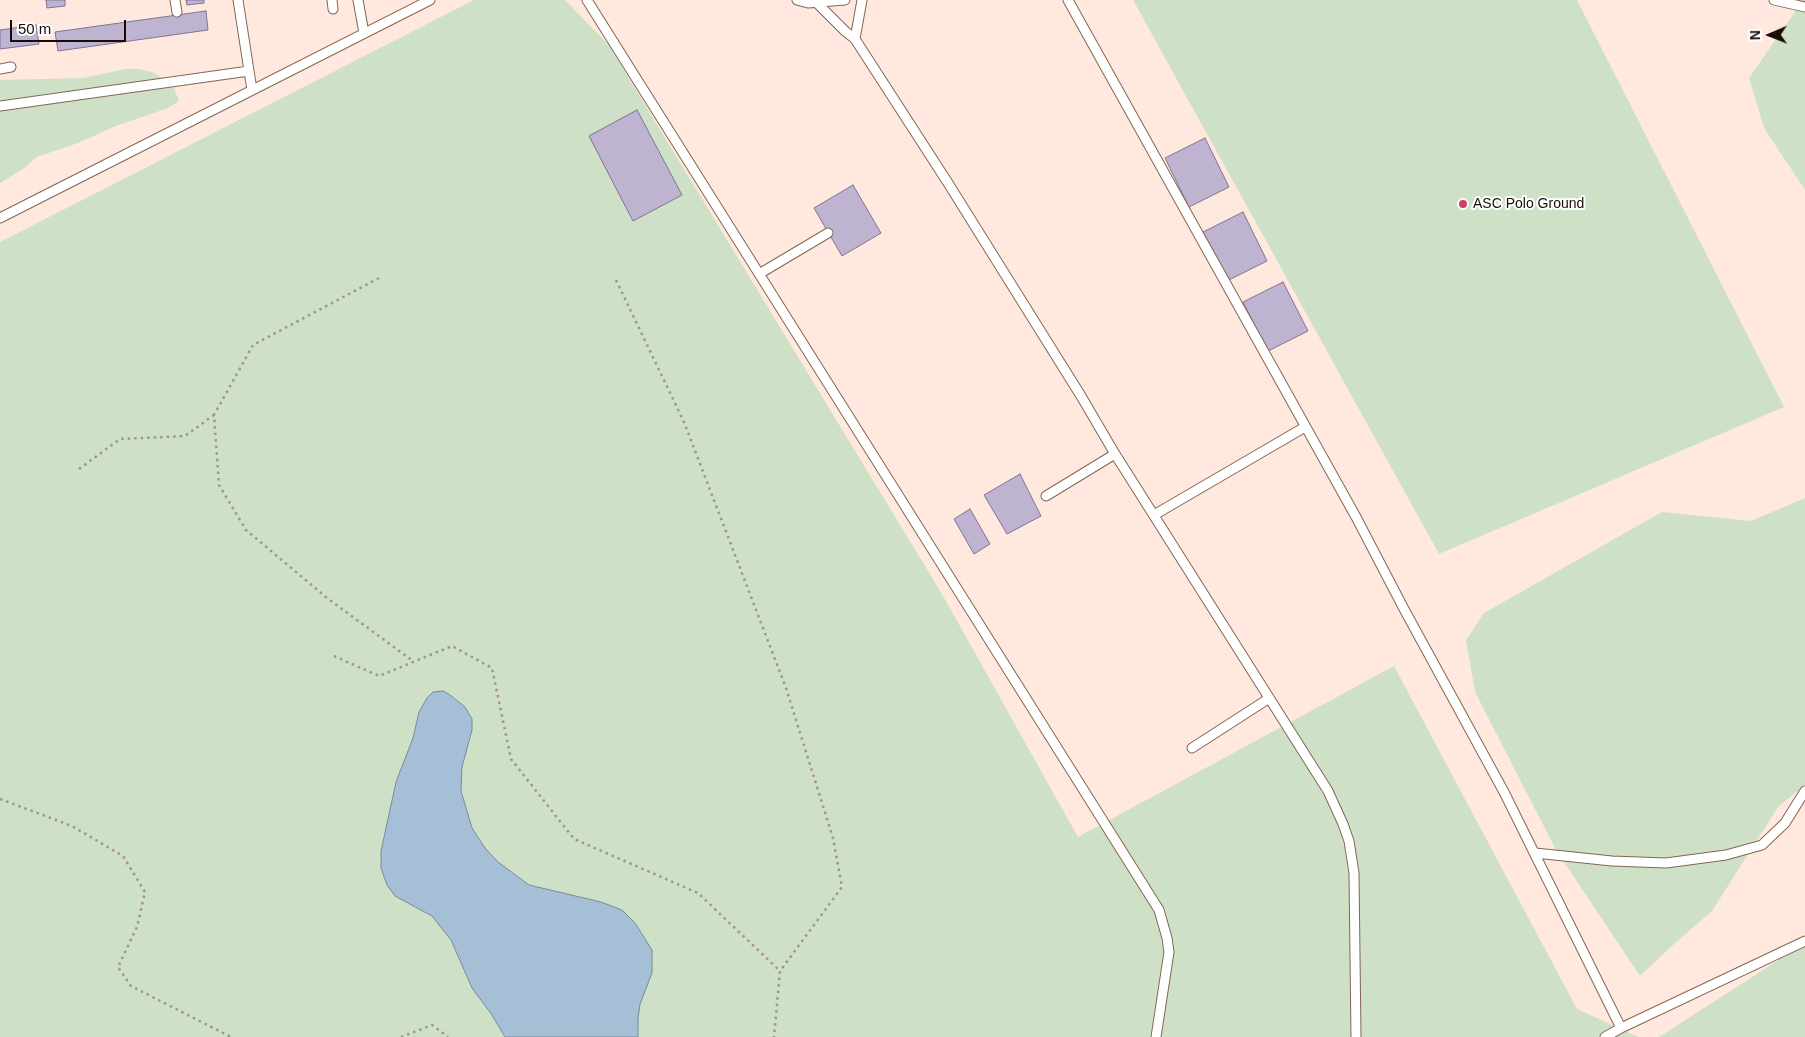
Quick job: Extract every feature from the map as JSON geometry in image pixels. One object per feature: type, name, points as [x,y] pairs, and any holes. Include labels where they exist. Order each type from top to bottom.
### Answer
[{"type":"lane","points":[[176,0],[177,12]]},
{"type":"lane","points":[[238,0],[252,90]]},
{"type":"lane","points":[[358,0],[364,33]]},
{"type":"lane","points":[[0,218],[430,0]]},
{"type":"lane","points":[[587,0],[1158,910],[1167,938],[1168,952],[1156,1037]]},
{"type":"lane","points":[[797,0],[808,3],[845,0]]},
{"type":"lane","points":[[855,39],[862,0]]},
{"type":"lane","points":[[1068,0],[1306,427],[1504,792],[1621,1028]]},
{"type":"lane","points":[[1774,0],[1805,7]]},
{"type":"lane","points":[[817,3],[845,32],[855,39],[948,183],[1268,700],[1328,792],[1349,841],[1354,873],[1356,1037]]},
{"type":"lane","points":[[0,69],[11,67]]},
{"type":"lane","points":[[0,106],[249,71]]},
{"type":"lane","points":[[759,274],[828,233]]},
{"type":"lane","points":[[1154,515],[1306,427]]},
{"type":"lane","points":[[1046,496],[1115,454]]},
{"type":"lane","points":[[1192,748],[1268,700]]},
{"type":"lane","points":[[1535,853],[1612,861],[1666,863],[1726,854],[1762,845],[1785,823],[1805,791]]},
{"type":"lane","points":[[1605,1037],[1805,941]]},
{"type":"path","points":[[79,469],[120,440],[185,436],[214,415],[253,345],[379,278]]},
{"type":"path","points":[[616,280],[687,431],[786,688],[833,838],[842,887],[780,971],[774,1037]]},
{"type":"path","points":[[214,415],[219,484],[246,530],[327,598],[414,662]]},
{"type":"path","points":[[334,656],[379,676],[452,646],[492,668],[511,760],[574,839],[698,893],[780,971]]},
{"type":"path","points":[[0,799],[72,826],[123,856],[145,892],[137,926],[118,967],[131,986],[231,1037]]},
{"type":"path","points":[[401,1037],[432,1025],[448,1037]]},
{"type":"green space","points":[[474,0],[565,0],[608,44],[942,594],[1078,837],[1394,666],[1577,1009],[1638,1037],[0,1037],[0,242]]},
{"type":"green space","name":"ASC Polo Ground","points":[[1133,0],[1577,0],[1784,407],[1439,554]]},
{"type":"green space","points":[[1803,0],[1805,0],[1805,190],[1764,128],[1749,78]]},
{"type":"green space","points":[[125,69],[139,69],[152,72],[164,79],[174,88],[179,101],[168,108],[37,157],[23,169],[0,183],[0,80],[84,78]]},
{"type":"green space","points":[[1805,498],[1805,785],[1778,807],[1712,911],[1640,976],[1556,850],[1475,692],[1466,640],[1484,613],[1662,512],[1751,521]]},
{"type":"green space","points":[[1805,943],[1805,1037],[1659,1037]]},
{"type":"water","points":[[443,691],[465,707],[472,719],[472,730],[462,767],[461,791],[472,828],[485,848],[498,862],[529,885],[601,902],[622,910],[635,923],[652,950],[652,973],[640,1004],[638,1037],[505,1037],[492,1015],[472,988],[451,940],[432,916],[395,896],[387,885],[381,868],[381,851],[396,782],[413,738],[419,712],[433,692]]},
{"type":"building","points":[[46,0],[65,0],[65,6],[47,8]]},
{"type":"building","points":[[186,0],[204,0],[204,3],[187,5]]},
{"type":"building","points":[[206,11],[208,30],[58,51],[55,32]]},
{"type":"building","points":[[36,25],[39,44],[0,49],[0,30]]},
{"type":"building","points":[[637,110],[682,195],[633,221],[589,136]]},
{"type":"building","points":[[1205,138],[1229,187],[1189,207],[1165,158]]},
{"type":"building","points":[[853,185],[881,233],[842,256],[814,208]]},
{"type":"building","points":[[1243,212],[1267,261],[1227,281],[1203,232]]},
{"type":"building","points":[[1283,282],[1308,331],[1268,351],[1243,302]]},
{"type":"building","points":[[1020,474],[1041,516],[1007,534],[984,495]]},
{"type":"building","points":[[970,509],[990,544],[974,554],[954,519]]},
{"type":"place","name":"ASC Polo Ground","points":[[1463,204]]}]
